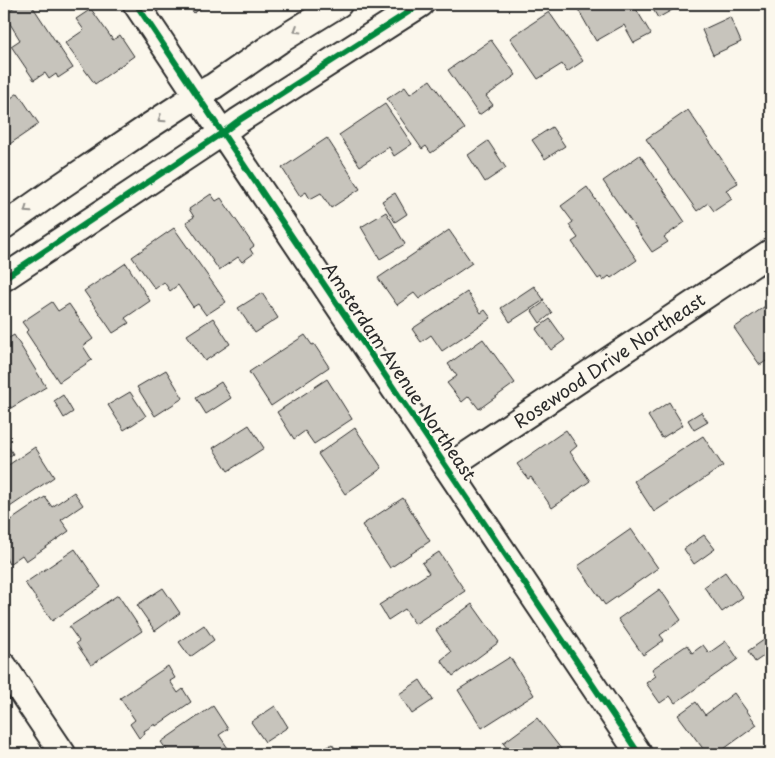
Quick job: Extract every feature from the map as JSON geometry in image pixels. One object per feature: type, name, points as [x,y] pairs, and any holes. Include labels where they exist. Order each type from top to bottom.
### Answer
[{"type":"street","name":"Amsterdam Avenue Northeast","points":[[136,4],[639,754]]},
{"type":"street","points":[[4,226],[197,95],[214,86],[338,4]]},
{"type":"street","points":[[4,278],[238,121],[421,4]]},
{"type":"street","name":"Rosewood Drive Northeast","points":[[447,468],[771,252]]},
{"type":"street","points":[[4,666],[64,754]]},
{"type":"building","points":[[19,4],[31,4],[73,68],[58,78],[56,74],[49,79],[45,73],[34,80],[11,46],[20,40],[4,14]]},
{"type":"building","points":[[187,4],[207,4],[194,13]]},
{"type":"building","points":[[575,4],[633,4],[651,34],[634,43],[624,25],[596,41]]},
{"type":"building","points":[[650,4],[677,4],[679,6],[658,18]]},
{"type":"building","points":[[91,9],[113,40],[120,35],[134,56],[95,84],[65,43],[84,30],[76,19]]},
{"type":"building","points":[[549,12],[583,61],[567,72],[562,64],[538,79],[510,38]]},
{"type":"building","points":[[730,17],[741,42],[713,55],[702,30]]},
{"type":"building","points":[[491,40],[516,75],[486,96],[493,105],[479,115],[448,70]]},
{"type":"building","points":[[430,80],[465,129],[431,153],[426,146],[422,149],[387,99],[405,87],[410,94]]},
{"type":"building","points":[[4,88],[11,98],[18,93],[39,124],[4,148]]},
{"type":"building","points":[[385,104],[412,144],[394,156],[389,147],[360,166],[339,135]]},
{"type":"building","points":[[688,110],[738,183],[726,190],[732,199],[714,211],[708,203],[697,211],[646,139]]},
{"type":"building","points":[[552,127],[565,146],[545,159],[532,140]]},
{"type":"building","points":[[327,138],[360,189],[331,208],[321,193],[310,199],[306,192],[300,196],[282,168]]},
{"type":"building","points":[[488,141],[506,168],[485,182],[468,155]]},
{"type":"building","points":[[640,155],[685,222],[664,237],[668,242],[652,252],[603,181]]},
{"type":"building","points":[[587,187],[637,260],[611,278],[609,276],[603,281],[601,277],[598,279],[572,242],[578,238],[569,225],[573,222],[561,206]]},
{"type":"building","points":[[395,193],[407,214],[395,222],[382,201]]},
{"type":"building","points":[[211,194],[216,201],[221,198],[254,246],[250,249],[253,254],[242,262],[238,257],[219,270],[186,222],[194,217],[189,209]]},
{"type":"building","points":[[386,212],[405,244],[380,259],[361,227]]},
{"type":"building","points":[[174,228],[226,302],[206,315],[198,304],[193,307],[178,285],[170,291],[164,282],[155,289],[132,257]]},
{"type":"building","points":[[449,230],[472,263],[419,299],[414,293],[397,305],[378,278]]},
{"type":"building","points":[[126,263],[150,301],[125,318],[129,323],[113,333],[84,291]]},
{"type":"building","points":[[534,286],[544,300],[510,322],[501,308]]},
{"type":"building","points":[[467,292],[481,313],[485,310],[491,318],[442,351],[431,335],[421,342],[412,329]]},
{"type":"building","points":[[262,293],[278,318],[255,333],[238,308]]},
{"type":"building","points":[[52,302],[58,311],[69,304],[93,339],[83,346],[92,360],[59,382],[26,332],[28,330],[22,322]]},
{"type":"building","points":[[544,302],[552,313],[540,323],[532,311]]},
{"type":"building","points":[[771,302],[771,358],[760,365],[734,328]]},
{"type":"building","points":[[213,318],[230,344],[205,361],[187,335]]},
{"type":"building","points":[[550,319],[565,340],[551,350],[536,329]]},
{"type":"building","points":[[14,335],[46,387],[11,408],[4,396],[4,341]]},
{"type":"building","points":[[305,335],[312,345],[314,344],[329,367],[271,406],[249,372]]},
{"type":"building","points":[[483,339],[515,383],[479,409],[469,396],[462,402],[447,383],[457,376],[448,364]]},
{"type":"building","points":[[166,370],[183,398],[155,416],[137,387]]},
{"type":"building","points":[[327,379],[352,419],[314,444],[305,431],[294,439],[277,412]]},
{"type":"building","points":[[221,382],[231,398],[206,414],[196,398]]},
{"type":"building","points":[[130,392],[146,416],[124,430],[108,405]]},
{"type":"building","points":[[63,395],[73,412],[64,418],[54,401]]},
{"type":"building","points":[[669,402],[683,425],[662,438],[648,416]]},
{"type":"building","points":[[701,412],[708,422],[694,430],[688,420]]},
{"type":"building","points":[[249,425],[264,448],[228,471],[213,448]]},
{"type":"building","points":[[355,428],[382,468],[345,494],[318,454]]},
{"type":"building","points":[[566,430],[577,446],[570,452],[590,481],[552,508],[531,477],[528,479],[517,464]]},
{"type":"building","points":[[703,436],[723,466],[654,512],[634,481]]},
{"type":"building","points":[[4,440],[13,454],[4,460]]},
{"type":"building","points":[[35,447],[54,477],[4,511],[4,468]]},
{"type":"building","points":[[74,492],[83,505],[61,520],[69,531],[26,561],[22,555],[9,564],[4,555],[4,525],[45,497],[52,507]]},
{"type":"building","points":[[403,498],[430,541],[390,568],[362,525]]},
{"type":"building","points":[[631,529],[658,568],[605,605],[578,566]]},
{"type":"building","points":[[704,535],[715,549],[694,564],[684,549]]},
{"type":"building","points":[[75,549],[101,587],[52,621],[25,583]]},
{"type":"building","points":[[439,552],[465,591],[415,624],[405,609],[388,620],[379,605],[429,573],[422,563]]},
{"type":"building","points":[[725,572],[743,597],[722,612],[704,587]]},
{"type":"building","points":[[163,588],[180,613],[155,631],[137,605]]},
{"type":"building","points":[[660,589],[681,620],[660,635],[664,640],[643,655],[618,619]]},
{"type":"building","points":[[118,595],[142,631],[91,665],[76,643],[79,641],[69,627]]},
{"type":"building","points":[[472,604],[499,642],[453,676],[441,660],[451,652],[436,630]]},
{"type":"building","points":[[204,625],[214,640],[190,657],[179,642]]},
{"type":"building","points":[[771,635],[771,651],[755,662],[748,651]]},
{"type":"building","points":[[726,641],[738,659],[675,703],[670,696],[660,703],[646,683],[656,676],[652,669],[687,645],[692,653],[703,645],[709,653]]},
{"type":"building","points":[[510,657],[534,695],[482,728],[458,690]]},
{"type":"building","points":[[168,666],[175,678],[170,681],[178,693],[183,689],[191,702],[156,726],[155,724],[144,731],[145,733],[139,738],[130,724],[135,720],[120,698]]},
{"type":"building","points":[[420,680],[433,700],[412,714],[399,694]]},
{"type":"building","points":[[734,693],[757,725],[717,754],[707,754],[678,715],[696,702],[705,715]]},
{"type":"building","points":[[213,706],[228,729],[219,735],[232,754],[167,754],[169,753],[161,742]]},
{"type":"building","points":[[275,706],[288,727],[265,742],[251,722]]},
{"type":"building","points":[[537,718],[565,754],[512,754],[503,743]]},
{"type":"building","points":[[332,744],[339,754],[317,754]]},
{"type":"building","points":[[767,746],[771,754],[756,754]]},
{"type":"cycle path","points":[[136,4],[639,754]]},
{"type":"cycle path","points":[[4,278],[238,121],[421,4]]}]
